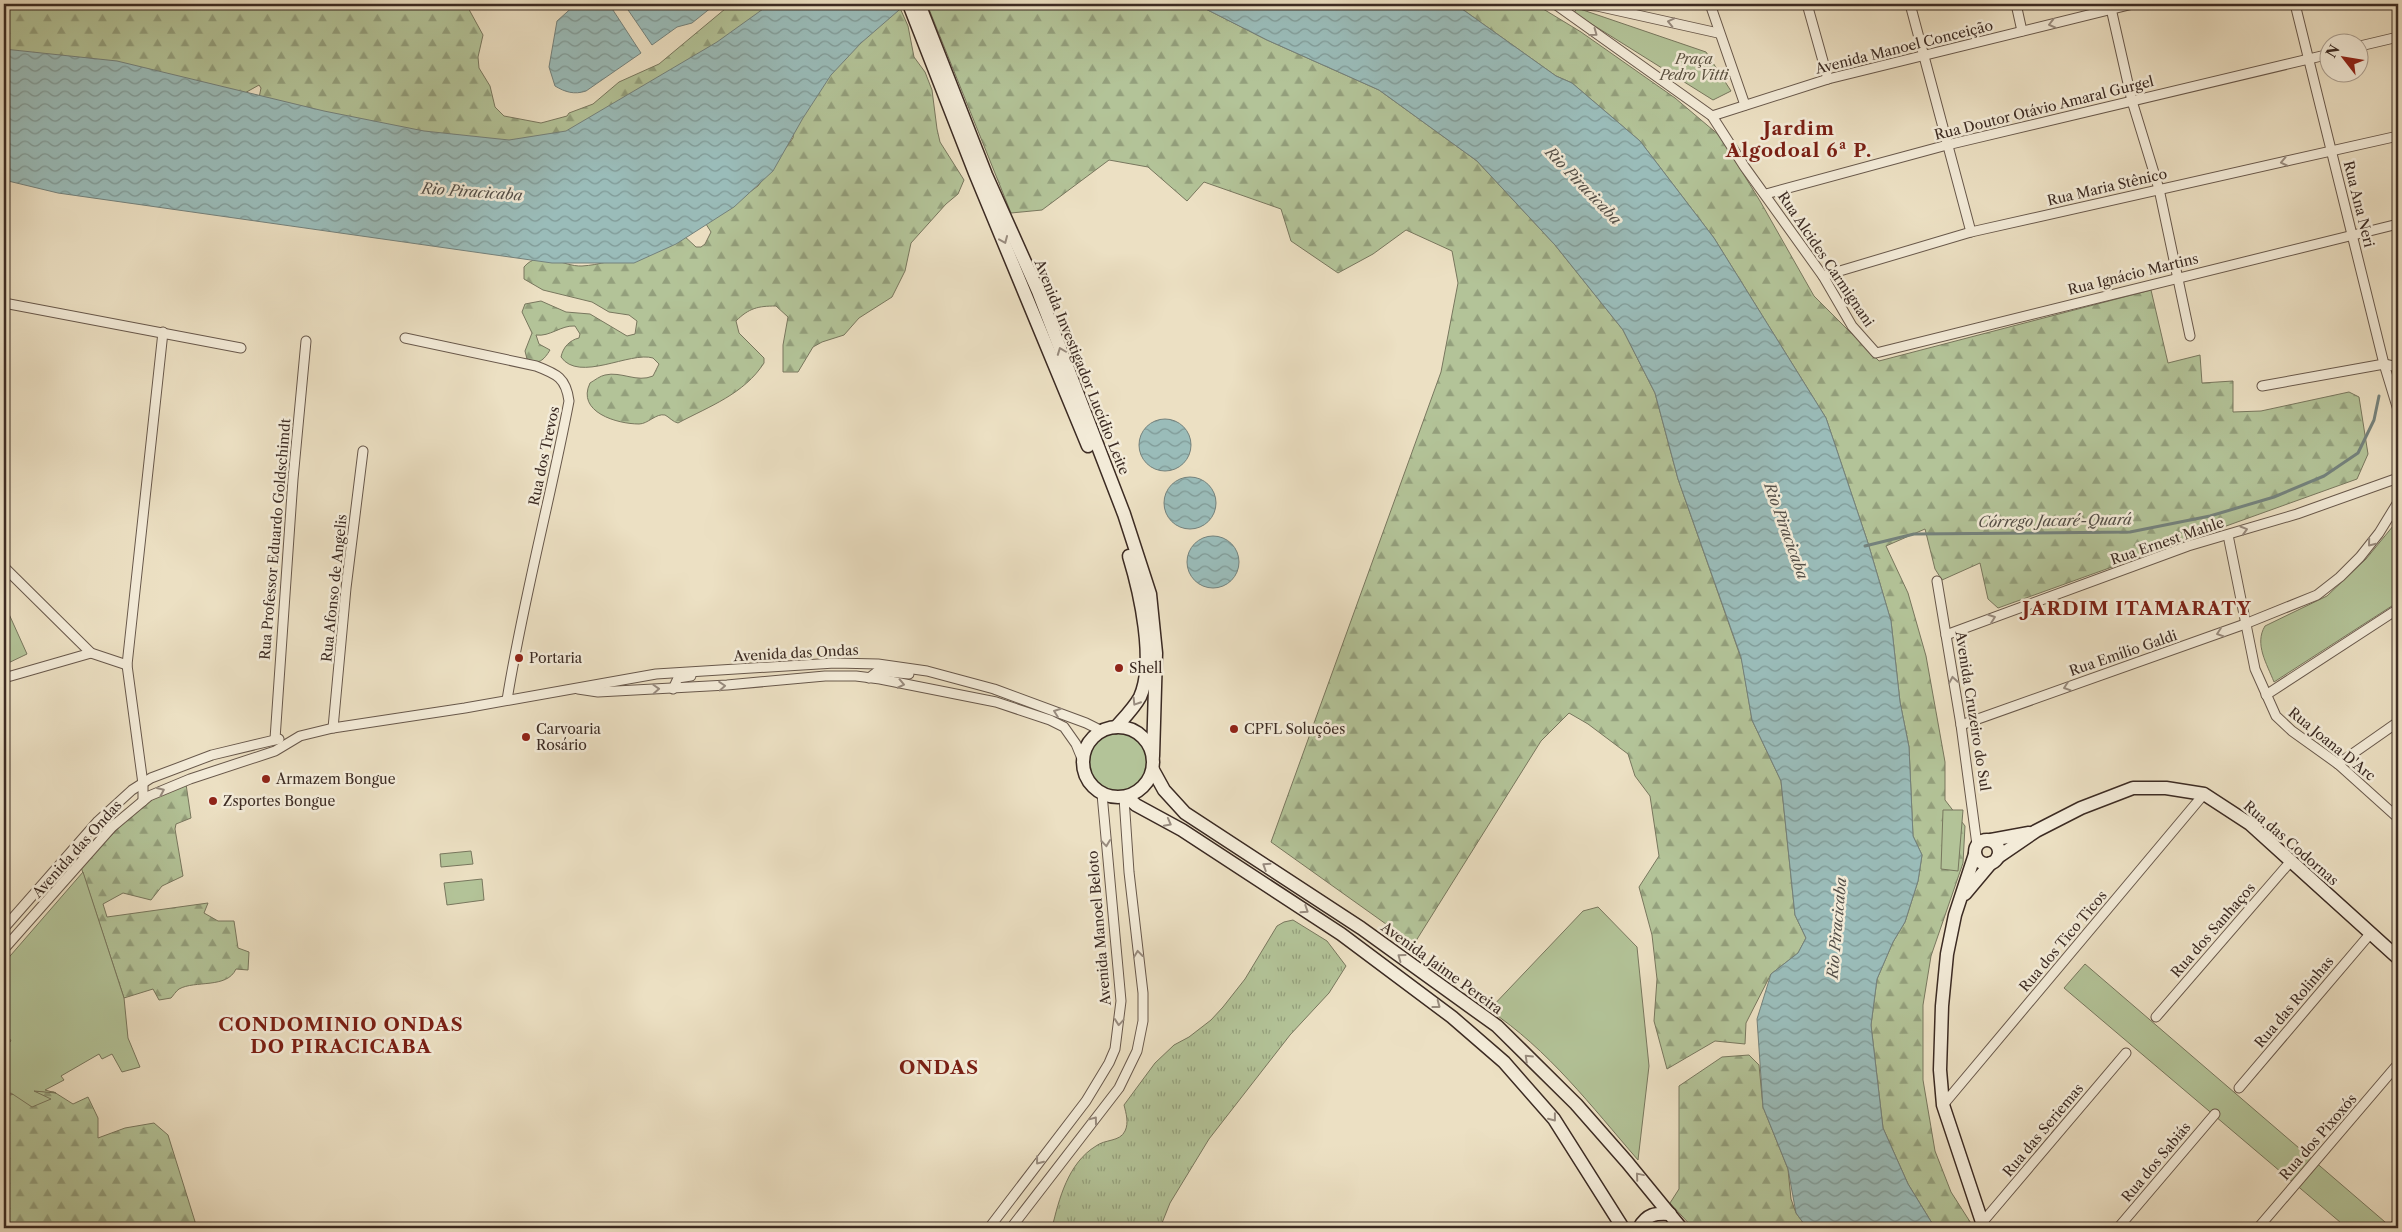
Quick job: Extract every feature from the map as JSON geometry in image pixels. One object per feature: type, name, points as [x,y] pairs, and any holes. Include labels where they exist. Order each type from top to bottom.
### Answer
[{"type":"main road","name":"Avenida Investigador Lucídio Leite","points":[[916,8],[975,173],[1114,510],[1133,569],[1144,620],[1147,667],[1140,696],[1116,727]]},
{"type":"main road","name":"Avenida Investigador Lucídio Leite","points":[[916,8],[1041,300],[1124,514],[1150,594],[1156,653],[1153,756]]},
{"type":"main road","points":[[1126,797],[1144,787],[1153,770],[1153,756],[1150,746],[1140,734],[1126,728],[1116,727],[1102,731],[1088,744],[1083,761],[1085,774],[1092,786],[1102,794],[1126,797],[1136,805],[1182,830],[1341,934],[1452,1017],[1504,1062],[1554,1119],[1623,1228]]},
{"type":"main road","name":"Avenida Jaime Pereira","points":[[1153,770],[1164,790],[1185,813],[1361,928],[1497,1026],[1576,1104],[1681,1228]]},
{"type":"main road","name":"Rua das Codornas","points":[[1994,860],[2036,831],[2081,808],[2133,788],[2166,788],[2204,794],[2250,824],[2398,958]]},
{"type":"main road","name":"Rua das Codornas","points":[[1991,840],[2036,831]]},
{"type":"main road","points":[[1986,840],[1991,840],[1998,847],[1994,860],[1981,862],[1976,849],[1986,840]]},
{"type":"main road","name":"Avenida Cruzeiro do Sul","points":[[1976,849],[1960,900],[1947,954],[1942,1006],[1940,1070],[1943,1104],[1983,1226]]},
{"type":"main road","name":"Avenida Cruzeiro do Sul","points":[[1960,900],[1994,860]]},
{"type":"main road","points":[[1638,1228],[1645,1218],[1655,1214],[1670,1214]]},
{"type":"street","name":"Rua Alcides Carmignani","points":[[1555,4],[1712,116],[1744,166],[1824,276],[1852,326],[1876,353]]},
{"type":"street","points":[[1574,4],[1597,6],[1718,33]]},
{"type":"street","points":[[1710,4],[1718,33],[1745,105]]},
{"type":"street","points":[[1808,4],[1828,79]]},
{"type":"street","points":[[1910,4],[1922,55],[1971,232]]},
{"type":"street","points":[[2016,4],[2022,31]]},
{"type":"street","name":"Avenida Manoel Conceição","points":[[1712,116],[1828,79],[2110,7],[2133,4]]},
{"type":"street","name":"Rua Ana Neri","points":[[2296,4],[2384,364],[2398,410]]},
{"type":"street","points":[[2110,7],[2132,101],[2159,189],[2179,276],[2190,336]]},
{"type":"street","points":[[2370,44],[2398,37]]},
{"type":"street","name":"Rua Doutor Otávio Amaral Gurgel","points":[[1766,194],[1947,146],[2320,56]]},
{"type":"street","name":"Rua Maria Stênico","points":[[1824,276],[1971,232],[2398,136]]},
{"type":"street","name":"Rua Ignácio Martins","points":[[1876,353],[2179,276],[2398,224]]},
{"type":"street","points":[[4,304],[241,348]]},
{"type":"street","points":[[143,801],[143,784],[127,665],[163,332]]},
{"type":"street","name":"Rua dos Trevos","points":[[405,338],[536,366],[555,373],[565,384],[568,392],[569,401],[554,480],[515,652],[508,700]]},
{"type":"street","name":"Rua Professor Eduardo Goldschimdt","points":[[275,739],[292,488],[306,341]]},
{"type":"street","points":[[2262,386],[2384,364],[2398,367]]},
{"type":"street","name":"Rua Afonso de Angelis","points":[[333,728],[346,588],[363,451]]},
{"type":"street","name":"Rua Ernest Mahle","points":[[1946,635],[2188,546],[2306,511],[2398,478]]},
{"type":"street","name":"Rua Emílio Galdi","points":[[1961,725],[2244,624],[2317,595],[2340,577],[2379,533],[2398,502]]},
{"type":"street","name":"Rua Joana D'Arc","points":[[2228,535],[2244,624],[2255,669],[2276,716],[2292,731],[2338,764],[2398,818]]},
{"type":"street","points":[[4,567],[91,653],[127,665]]},
{"type":"street","name":"Avenida Cruzeiro do Sul","points":[[1937,582],[1961,725],[1976,849]]},
{"type":"street","points":[[2266,695],[2398,609]]},
{"type":"street","points":[[4,678],[91,653]]},
{"type":"street","name":"Avenida das Ondas","points":[[4,949],[112,827],[143,801],[171,787],[243,761],[275,752],[292,740],[333,728],[656,674],[817,663],[860,663],[939,674],[994,689],[1086,722],[1102,731]]},
{"type":"street","points":[[673,688],[678,678],[724,670]]},
{"type":"street","points":[[869,678],[878,671],[926,676],[939,674]]},
{"type":"street","points":[[598,692],[609,687],[648,680],[656,674]]},
{"type":"street","name":"Avenida das Ondas","points":[[573,688],[598,692],[811,677],[856,676],[966,695],[996,702],[1050,720],[1064,727],[1076,744],[1083,761]]},
{"type":"street","points":[[2338,764],[2398,722]]},
{"type":"street","name":"Avenida das Ondas","points":[[4,928],[98,821],[126,795],[143,784],[181,766],[224,752],[275,739],[292,740]]},
{"type":"street","points":[[241,748],[243,761]]},
{"type":"street","points":[[224,752],[226,768]]},
{"type":"street","name":"Avenida Manoel Beloto","points":[[989,1228],[1086,1101],[1115,1049],[1121,1001],[1102,794]]},
{"type":"street","name":"Rua dos Tico Ticos","points":[[1943,1104],[2204,794]]},
{"type":"street","points":[[1011,1228],[1119,1088],[1137,1051],[1143,1021],[1143,993],[1128,863],[1126,797]]},
{"type":"street","name":"Rua dos Sanhaços","points":[[2156,1017],[2291,861]]},
{"type":"street","name":"Rua das Rolinhas","points":[[2238,1088],[2370,934]]},
{"type":"street","name":"Rua das Seriemas","points":[[1983,1226],[2126,1053]]},
{"type":"street","name":"Rua dos Pixoxós","points":[[2258,1228],[2398,1064]]},
{"type":"street","name":"Rua dos Sabiás","points":[[2118,1228],[2214,1114]]},
{"type":"green space","points":[[4,4],[466,4],[483,35],[478,57],[479,68],[490,86],[495,107],[504,116],[541,123],[567,116],[569,113],[593,104],[619,82],[659,64],[725,9],[746,4],[799,4],[531,159],[259,98],[261,88],[259,85],[243,94],[4,62]]},
{"type":"green space","points":[[927,4],[1196,4],[1267,40],[1379,90],[1477,161],[1555,245],[1623,330],[1655,393],[1678,479],[1742,661],[1752,720],[1781,781],[1795,915],[1806,938],[1798,953],[1771,974],[1746,1023],[1745,1044],[1715,1041],[1667,1069],[1654,1021],[1657,979],[1652,935],[1639,887],[1659,856],[1650,796],[1635,776],[1628,754],[1588,724],[1569,713],[1541,741],[1414,944],[1271,842],[1441,372],[1458,283],[1452,251],[1406,230],[1373,254],[1338,273],[1291,241],[1281,209],[1204,182],[1187,201],[1148,167],[1109,160],[1042,210],[1011,213]]},
{"type":"green space","points":[[1455,4],[1535,4],[1581,32],[1675,98],[1720,136],[1760,201],[1814,296],[1879,361],[2151,290],[2168,363],[2200,355],[2202,383],[2233,381],[2233,412],[2261,411],[2349,392],[2359,397],[2368,454],[2357,479],[1998,608],[1988,599],[1980,563],[1942,580],[1935,569],[1925,529],[1886,546],[1908,593],[1926,656],[1945,762],[1945,800],[1965,826],[1963,863],[1931,956],[1923,1005],[1923,1080],[1935,1151],[1951,1192],[1974,1228],[1935,1228],[1908,1184],[1883,1128],[1871,1025],[1877,979],[1893,942],[1905,922],[1918,881],[1922,855],[1913,836],[1909,747],[1900,702],[1891,621],[1868,543],[1826,418],[1714,238],[1640,141],[1572,83],[1556,76]]},
{"type":"green space","points":[[900,8],[908,26],[914,57],[925,72],[932,90],[940,142],[964,180],[958,194],[946,204],[911,243],[905,271],[892,297],[859,318],[844,335],[813,347],[798,372],[783,372],[783,345],[788,317],[776,306],[759,307],[745,313],[736,321],[739,333],[764,358],[764,363],[747,383],[726,398],[678,423],[665,415],[655,417],[642,424],[620,422],[601,414],[589,402],[587,393],[590,383],[601,376],[611,374],[635,378],[653,376],[659,364],[653,358],[643,357],[592,367],[580,367],[569,364],[561,357],[563,350],[567,344],[579,338],[580,334],[575,326],[570,326],[546,334],[536,335],[539,344],[550,350],[538,362],[527,359],[525,351],[532,333],[522,312],[525,304],[541,301],[566,312],[590,314],[627,336],[635,334],[637,321],[629,315],[609,312],[592,302],[543,290],[524,279],[524,267],[537,259],[552,260],[575,266],[595,265],[620,258],[682,234],[696,247],[701,247],[705,244],[711,232],[706,224],[758,186],[793,138],[794,130],[831,62]]},
{"type":"green space","name":"Praça Pedro Vitti","points":[[1577,8],[1706,52],[1731,91],[1713,100],[1574,13]]},
{"type":"green space","points":[[2398,520],[2398,602],[2274,682],[2261,647],[2262,633],[2265,626],[2327,596],[2366,559]]},
{"type":"green space","points":[[4,603],[27,654],[4,665]]},
{"type":"green space","points":[[1112,733],[1124,733],[1139,741],[1147,756],[1147,768],[1139,783],[1124,791],[1112,791],[1097,783],[1089,768],[1089,756],[1097,741]]},
{"type":"green space","points":[[186,784],[191,818],[176,824],[175,829],[183,876],[162,886],[151,900],[123,893],[103,904],[107,917],[208,903],[204,913],[218,921],[234,921],[238,948],[249,952],[248,970],[236,969],[232,975],[218,982],[186,986],[178,990],[171,998],[159,1000],[153,989],[124,998],[81,867],[131,815],[150,800]]},
{"type":"green space","points":[[1943,810],[1963,810],[1958,871],[1941,869]]},
{"type":"green space","points":[[471,851],[473,864],[441,867],[440,854]]},
{"type":"green space","points":[[83,872],[124,998],[128,1038],[140,1067],[122,1072],[112,1054],[102,1059],[99,1054],[61,1076],[64,1080],[45,1090],[56,1093],[34,1091],[51,1099],[32,1107],[11,1093],[4,1097],[4,1046],[11,1041],[4,1029],[4,963]]},
{"type":"green space","points":[[482,879],[484,900],[447,905],[444,883]]},
{"type":"green space","points":[[1598,907],[1637,947],[1649,1066],[1638,1160],[1550,1061],[1531,1042],[1489,1010],[1583,911]]},
{"type":"green space","points":[[1293,920],[1327,941],[1346,966],[1329,993],[1290,1035],[1209,1139],[1170,1203],[1160,1228],[1052,1228],[1066,1183],[1078,1162],[1096,1146],[1123,1135],[1127,1121],[1124,1105],[1155,1063],[1174,1045],[1189,1037],[1211,1020],[1245,979],[1277,926]]},
{"type":"green space","points":[[2085,964],[2392,1228],[2347,1228],[2064,988]]},
{"type":"green space","points":[[1749,1055],[1759,1065],[1763,1107],[1788,1169],[1791,1199],[1796,1213],[1807,1228],[1693,1228],[1670,1203],[1679,1189],[1679,1086],[1722,1057]]},
{"type":"green space","points":[[32,1091],[54,1092],[73,1104],[88,1097],[98,1118],[98,1138],[125,1128],[154,1123],[168,1135],[197,1228],[4,1228],[4,1096]]},
{"type":"water","points":[[576,4],[609,4],[641,53],[586,91],[574,93],[555,86],[549,67],[557,21]]},
{"type":"water","points":[[624,4],[713,4],[712,7],[692,23],[677,27],[652,45]]},
{"type":"water","name":"Rio Piracicaba","points":[[770,4],[906,4],[861,43],[831,75],[803,118],[773,171],[734,207],[676,244],[634,263],[552,263],[58,193],[4,180],[4,49],[117,61],[324,111],[424,131],[509,140],[566,131],[717,42]]},
{"type":"water","name":"Rio Piracicaba","points":[[1196,4],[1455,4],[1556,76],[1572,83],[1640,141],[1714,238],[1826,418],[1868,543],[1891,621],[1900,702],[1909,747],[1913,836],[1922,855],[1918,881],[1905,922],[1893,942],[1877,979],[1871,1025],[1883,1128],[1908,1184],[1935,1228],[1807,1228],[1796,1213],[1788,1169],[1763,1107],[1757,1019],[1771,974],[1798,953],[1806,938],[1795,915],[1781,781],[1752,720],[1741,657],[1678,479],[1655,393],[1623,330],[1555,245],[1477,161],[1379,90],[1267,40]]},
{"type":"water","points":[[1165,419],[1179,423],[1187,431],[1191,445],[1187,459],[1179,467],[1165,471],[1151,467],[1143,459],[1139,445],[1143,431],[1151,423]]},
{"type":"water","points":[[1190,477],[1204,481],[1212,489],[1216,503],[1212,517],[1204,525],[1190,529],[1176,525],[1168,517],[1164,503],[1168,489],[1176,481]]},
{"type":"water","points":[[1213,536],[1227,540],[1235,548],[1239,562],[1235,576],[1227,584],[1213,588],[1199,584],[1191,576],[1187,562],[1191,548],[1199,540]]},
{"type":"waterway","name":"Córrego Jacaré-Quará","points":[[1865,546],[1914,534],[2130,532],[2210,516],[2274,497],[2324,476],[2358,453],[2374,420],[2379,396]]},
{"type":"place","name":"Portaria","points":[[519,658]]},
{"type":"place","name":"Shell","points":[[1119,668]]},
{"type":"place","name":"CPFL Soluções","points":[[1234,729]]},
{"type":"place","name":"Carvoaria Rosário","points":[[526,737]]},
{"type":"place","name":"Armazem Bongue","points":[[266,779]]},
{"type":"place","name":"Zsportes Bongue","points":[[213,801]]},
{"type":"district","name":"Jardim Algodoal 6ª P.","points":[[1799,139]]},
{"type":"district","name":"JARDIM ITAMARATY","points":[[2137,608]]},
{"type":"district","name":"CONDOMINIO ONDAS DO PIRACICABA","points":[[341,1035]]},
{"type":"district","name":"ONDAS","points":[[939,1067]]}]
